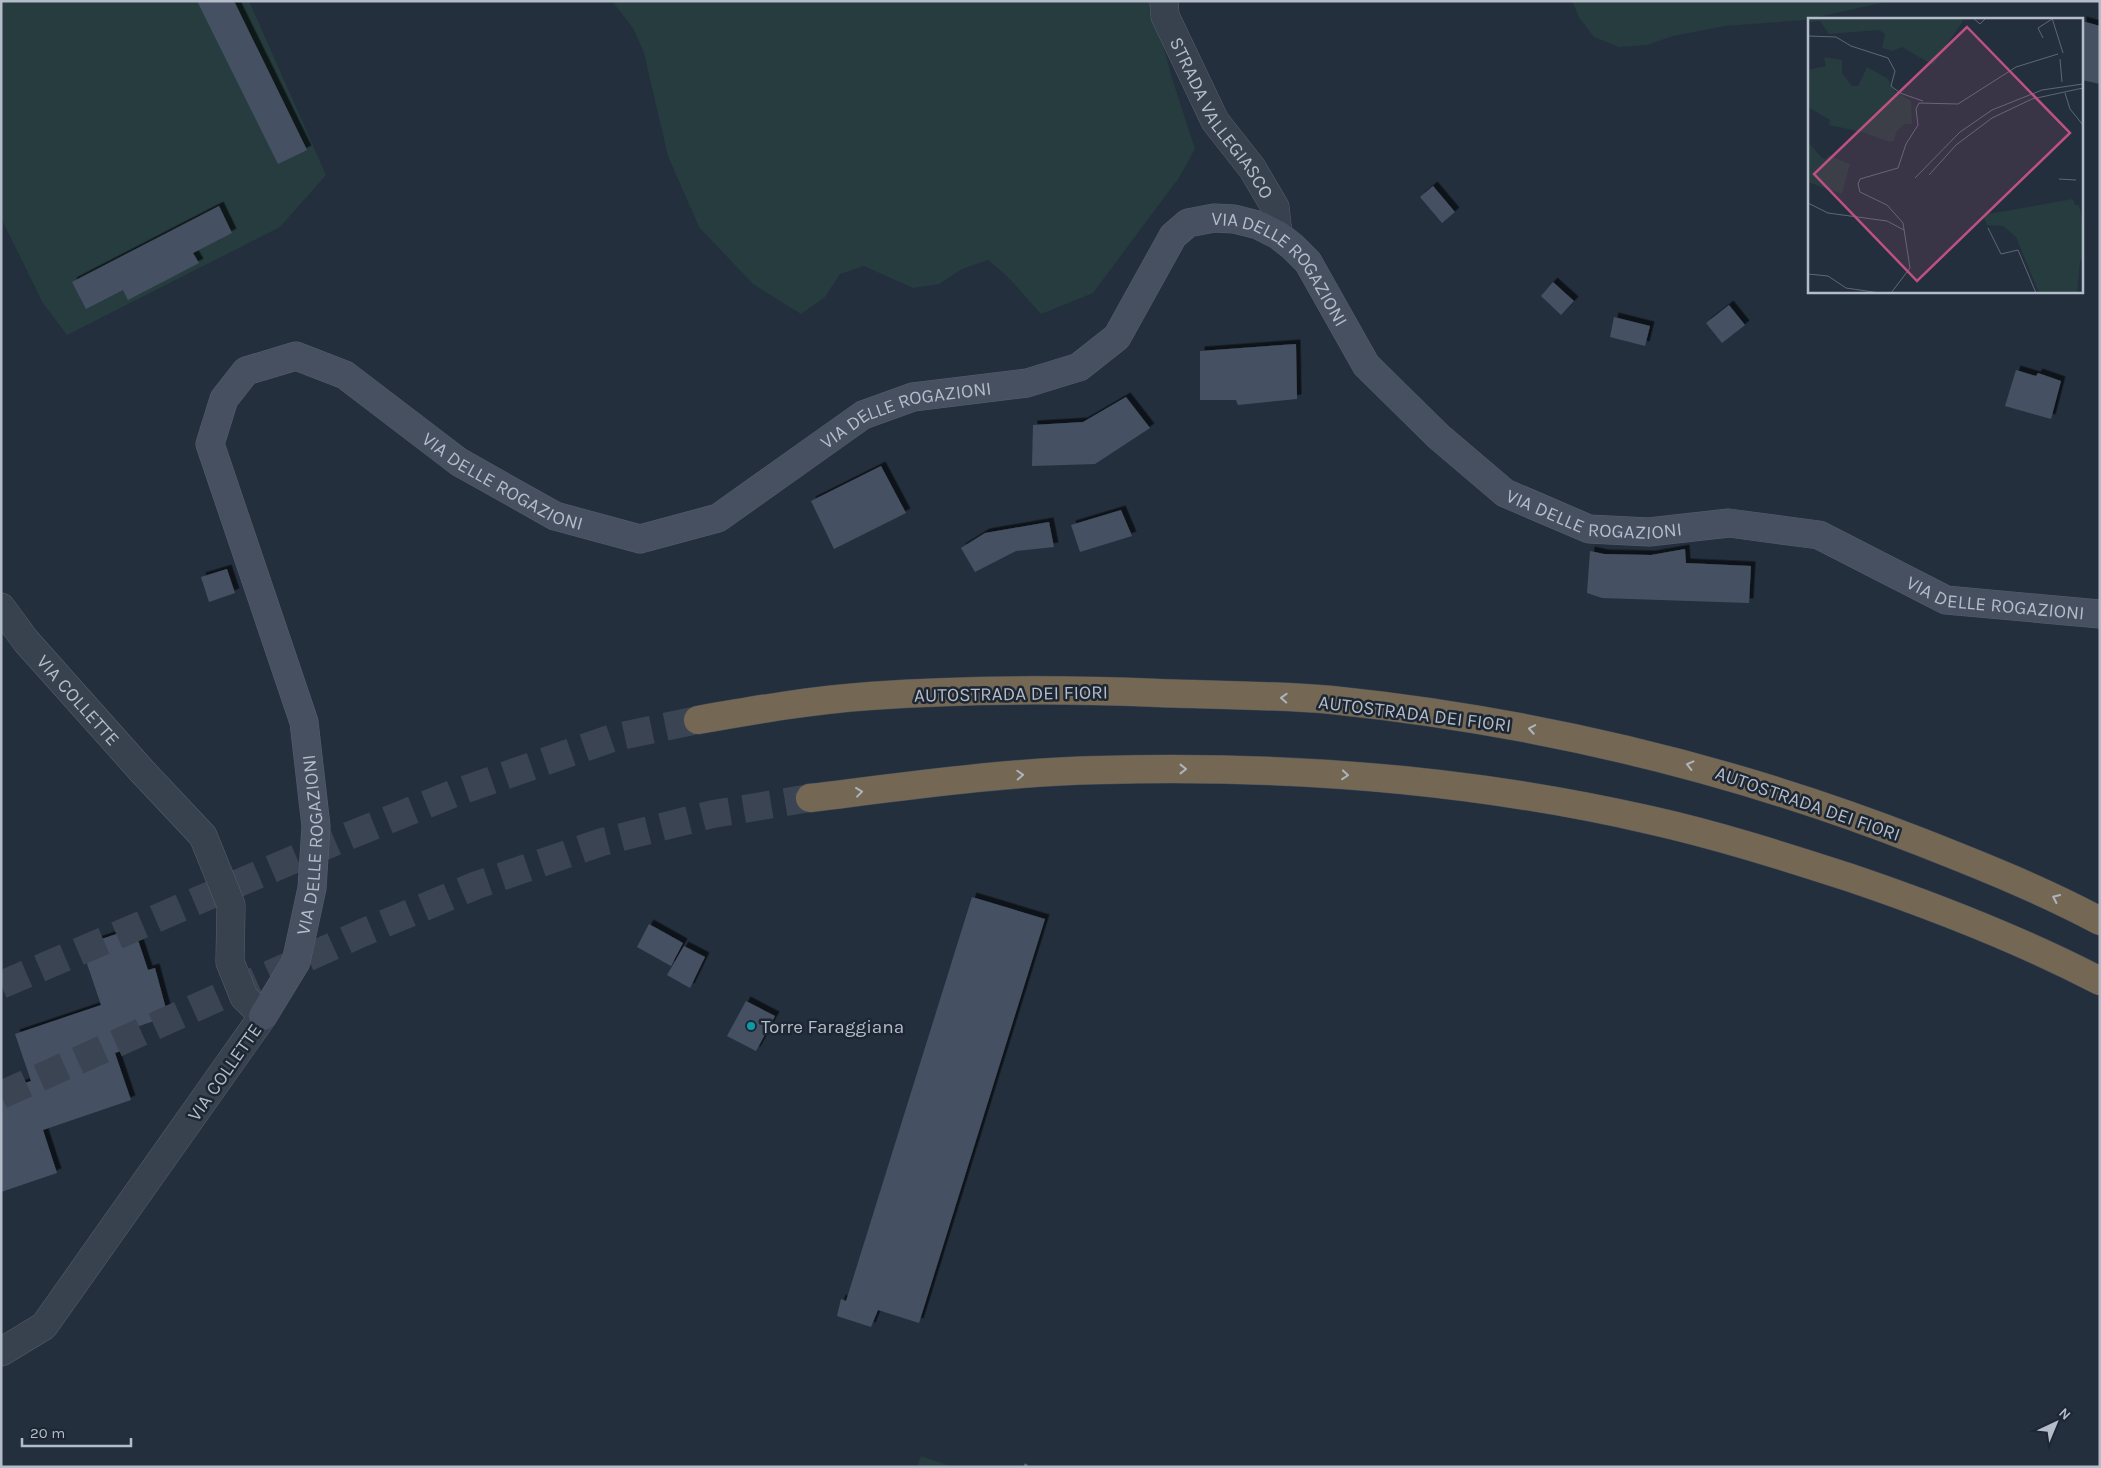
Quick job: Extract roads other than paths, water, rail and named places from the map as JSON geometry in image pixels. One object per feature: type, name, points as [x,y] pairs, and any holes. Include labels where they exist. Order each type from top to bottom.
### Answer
[{"type":"highway","name":"AUTOSTRADA DEI FIORI","points":[[698,720],[779,706],[867,696],[1042,689],[1329,700],[1423,711],[1534,729],[1622,748],[1708,770],[1790,795],[1880,826],[1965,859],[2057,898],[2100,920]]},
{"type":"highway","points":[[810,798],[1012,775],[1099,770],[1216,769],[1343,775],[1437,784],[1541,799],[1651,820],[1793,859],[1925,903],[2065,962],[2100,981]]},
{"type":"street","name":"STRADA VALLEGIASCO","points":[[1164,1],[1165,16],[1215,121],[1252,168],[1275,206],[1278,235]]},
{"type":"street","name":"VIA DELLE ROGAZIONI","points":[[263,1016],[296,962],[312,888],[316,826],[304,722],[210,444],[224,400],[246,371],[296,356],[345,375],[460,462],[555,516],[640,539],[718,518],[863,415],[913,397],[1028,383],[1079,367],[1117,337],[1173,236],[1188,223],[1214,218],[1234,218],[1258,225],[1278,235],[1308,262],[1366,365],[1438,436],[1505,493],[1589,529],[1649,532],[1729,523],[1819,534],[1946,600],[2100,614]]},
{"type":"street","name":"VIA COLLETTE","points":[[1,607],[26,641],[202,836],[231,904],[230,962],[244,997],[263,1016],[44,1326],[1,1352]]},
{"type":"tunnel","points":[[1,985],[346,837],[455,793],[612,738],[698,720]]},
{"type":"tunnel","points":[[1,1095],[362,933],[477,885],[602,842],[713,814],[810,798]]},
{"type":"place","name":"Torre Faraggiana","points":[[751,1026]]}]
